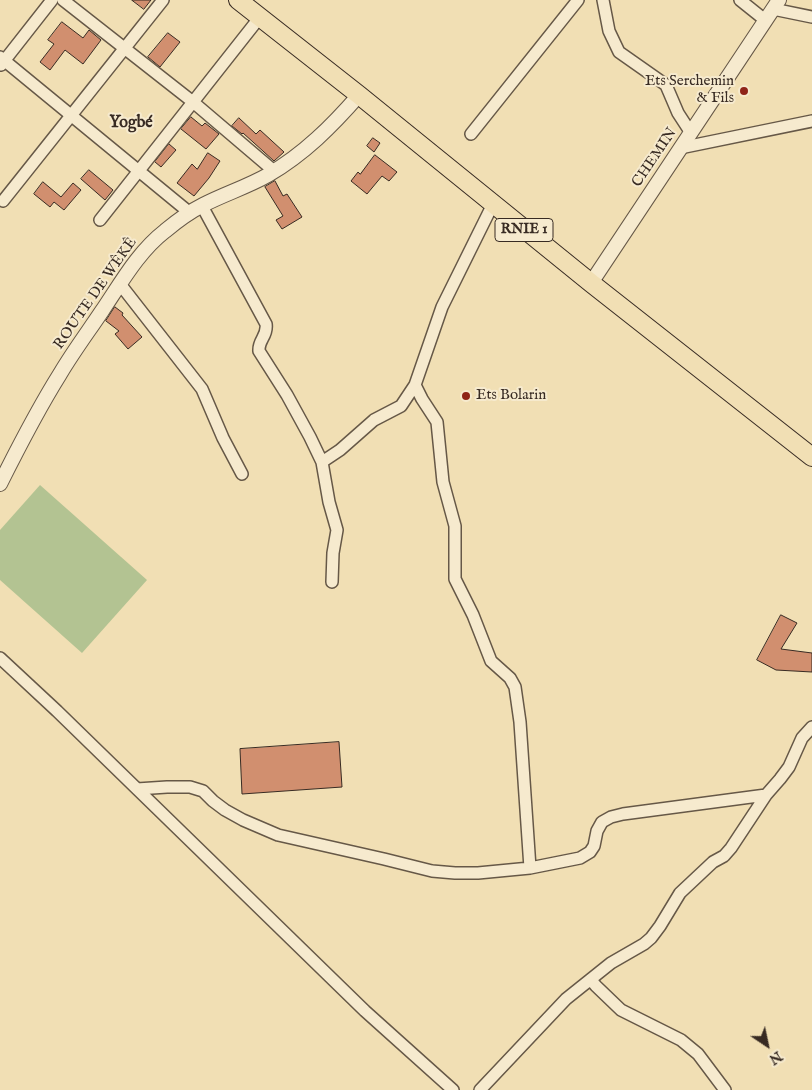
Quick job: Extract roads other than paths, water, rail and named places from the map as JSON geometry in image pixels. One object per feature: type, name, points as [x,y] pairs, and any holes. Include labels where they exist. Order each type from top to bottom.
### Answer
[{"type":"highway","name":"RNIE 1","points":[[238,0],[591,284],[812,457]]},
{"type":"street","points":[[52,0],[2,61],[139,170],[196,209],[266,324],[267,330],[258,346],[259,351],[287,395],[322,462],[329,502],[337,530],[332,582]]},
{"type":"street","points":[[63,0],[193,102],[274,171]]},
{"type":"street","points":[[3,200],[163,0]]},
{"type":"street","points":[[471,134],[578,0]]},
{"type":"street","points":[[603,0],[610,31],[619,52],[666,85],[678,113],[691,133]]},
{"type":"street","points":[[740,0],[773,10],[812,17]]},
{"type":"street","name":"CHEMIN","points":[[591,284],[773,10]]},
{"type":"street","points":[[100,220],[260,17]]},
{"type":"street","name":"ROUTE DE WÊKÊ","points":[[0,484],[23,438],[60,373],[132,266],[147,248],[164,232],[196,209],[284,165],[338,120],[358,95]]},
{"type":"street","points":[[680,148],[812,122]]},
{"type":"street","points":[[322,462],[340,450],[374,420],[401,406],[416,385],[442,307],[493,204]]},
{"type":"street","points":[[120,284],[202,389],[223,438],[242,474]]},
{"type":"street","points":[[416,385],[422,399],[437,422],[443,482],[455,526],[455,579],[473,615],[491,661],[510,678],[515,687],[520,722],[530,868]]},
{"type":"street","points":[[0,658],[58,710],[365,1011],[454,1090]]},
{"type":"street","points":[[480,1090],[566,999],[611,963],[651,938],[680,893],[731,848],[789,766],[802,738],[812,727]]},
{"type":"street","points":[[137,789],[190,787],[203,791],[225,810],[243,820],[278,835],[384,858],[432,871],[478,873],[530,868],[580,858],[590,852],[602,822],[611,817],[766,796]]},
{"type":"street","points":[[592,980],[621,1010],[681,1040],[698,1054],[725,1090]]},
{"type":"place","name":"Ets Serchemin & Fils","points":[[744,91]]},
{"type":"place","name":"Ets Bolarin","points":[[466,396]]},
{"type":"district","name":"Yogbé","points":[[131,124]]}]
